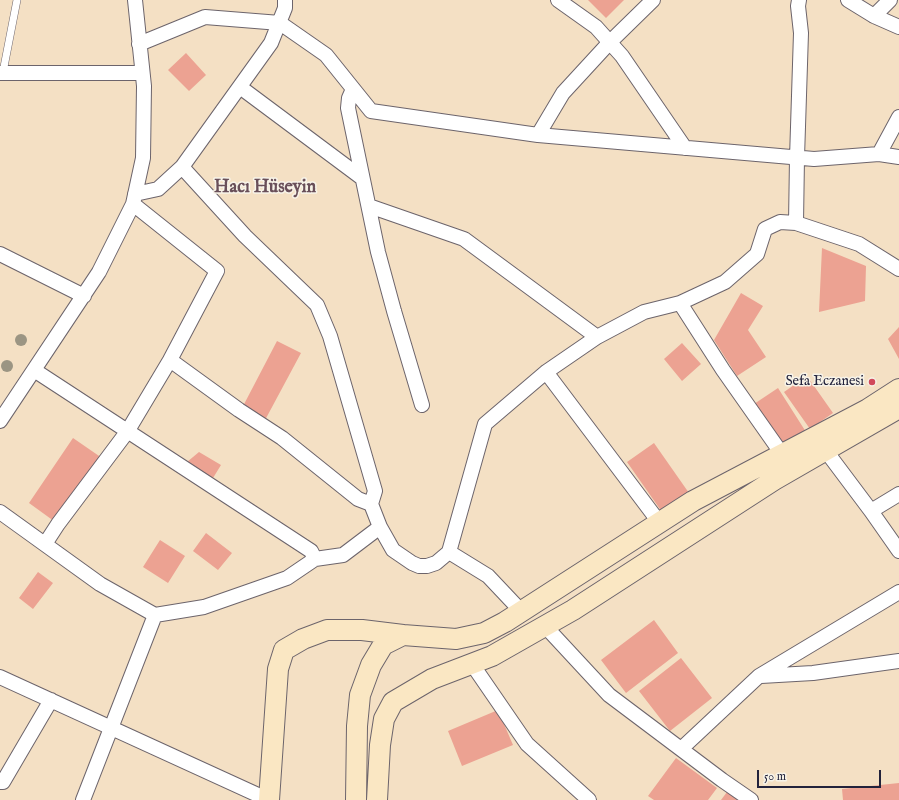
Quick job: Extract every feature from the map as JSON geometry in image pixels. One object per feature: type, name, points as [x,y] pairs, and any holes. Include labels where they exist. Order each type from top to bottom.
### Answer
[{"type":"street","points":[[1,417],[99,272],[134,199],[143,158],[144,86],[134,0]]},
{"type":"street","points":[[134,199],[158,189],[182,167],[271,43],[280,24],[285,8],[285,0]]},
{"type":"street","points":[[558,0],[596,27],[622,56],[685,148]]},
{"type":"street","points":[[538,135],[563,93],[609,43],[653,0]]},
{"type":"street","points":[[796,223],[801,33],[798,6],[799,0]]},
{"type":"street","points":[[848,0],[874,16],[899,27]]},
{"type":"street","points":[[874,16],[890,0]]},
{"type":"street","points":[[139,44],[205,17],[280,24],[326,55],[370,111],[538,135],[797,158],[814,159],[879,154],[899,157]]},
{"type":"street","points":[[1,73],[142,73]]},
{"type":"street","points":[[240,86],[362,178]]},
{"type":"street","points":[[353,89],[349,98],[348,108],[378,252],[422,405]]},
{"type":"street","points":[[879,154],[899,117]]},
{"type":"street","points":[[182,167],[245,236],[317,306],[330,336],[375,491],[370,504]]},
{"type":"street","points":[[45,544],[58,524],[127,432],[170,360],[217,271],[134,199]]},
{"type":"street","points":[[369,206],[464,239],[597,337]]},
{"type":"street","points":[[170,360],[239,410],[282,438],[358,499],[370,504],[380,527],[393,550],[412,563],[419,566],[427,566],[436,563],[449,552],[486,424],[546,372],[597,337],[644,312],[680,302],[725,282],[757,254],[765,229],[780,222],[796,223],[859,244],[899,268]]},
{"type":"street","points":[[0,254],[84,296]]},
{"type":"street","points":[[680,302],[723,370],[782,454]]},
{"type":"street","points":[[34,370],[311,551],[315,559]]},
{"type":"street","points":[[546,372],[659,522]]},
{"type":"street","points":[[0,677],[269,800],[278,669],[284,650],[303,639],[327,630],[362,630],[456,639],[484,634],[522,612],[693,500],[868,409],[899,389]]},
{"type":"street","points":[[377,800],[380,745],[384,719],[393,702],[432,679],[492,656],[573,610],[774,480],[899,408]]},
{"type":"street","points":[[826,451],[899,551]]},
{"type":"street","points":[[871,511],[899,494]]},
{"type":"street","points":[[0,512],[100,584],[155,615],[204,607],[287,578],[315,559],[344,555],[380,527]]},
{"type":"street","points":[[449,552],[488,576],[522,612]]},
{"type":"street","points":[[681,749],[759,676],[899,592]]},
{"type":"street","points":[[83,800],[155,615]]},
{"type":"street","points":[[545,626],[609,695],[751,800]]},
{"type":"street","points":[[356,800],[357,726],[360,695],[371,665],[383,645],[403,635]]},
{"type":"street","points":[[759,676],[813,673],[899,661]]},
{"type":"street","points":[[472,664],[527,744],[589,800]]},
{"type":"street","points":[[0,782],[3,782],[51,700]]},
{"type":"lane","points":[[1,73],[17,0]]},
{"type":"building","points":[[588,0],[624,0],[606,18]]},
{"type":"building","points":[[186,53],[206,75],[189,91],[168,70]]},
{"type":"building","points":[[822,248],[866,266],[865,301],[819,312]]},
{"type":"building","points":[[741,293],[763,306],[748,330],[766,357],[737,376],[714,340]]},
{"type":"building","points":[[899,327],[899,359],[888,339]]},
{"type":"building","points":[[277,341],[301,353],[264,422],[241,410]]},
{"type":"building","points":[[682,343],[701,364],[682,381],[664,359]]},
{"type":"building","points":[[807,376],[833,413],[810,429],[784,392]]},
{"type":"building","points":[[778,388],[806,432],[782,448],[754,404]]},
{"type":"building","points":[[73,438],[102,458],[58,524],[29,503]]},
{"type":"building","points":[[654,443],[689,493],[662,512],[627,462]]},
{"type":"building","points":[[199,452],[221,465],[213,478],[187,462]]},
{"type":"building","points":[[206,533],[232,553],[218,570],[193,551]]},
{"type":"building","points":[[160,540],[185,556],[168,583],[143,567]]},
{"type":"building","points":[[38,572],[53,583],[33,609],[19,598]]},
{"type":"building","points":[[654,620],[678,653],[626,693],[601,660]]},
{"type":"building","points":[[681,658],[712,698],[670,731],[639,691]]},
{"type":"building","points":[[498,710],[513,745],[462,766],[448,731]]},
{"type":"building","points":[[676,758],[717,788],[708,800],[654,800],[648,796]]},
{"type":"building","points":[[899,783],[899,800],[843,800],[842,789]]},
{"type":"building","points":[[727,792],[738,800],[721,800]]},
{"type":"place","name":"Sefa Eczanesi","points":[[872,382]]},
{"type":"district","name":"Hacı Hüseyin","points":[[265,188]]}]
